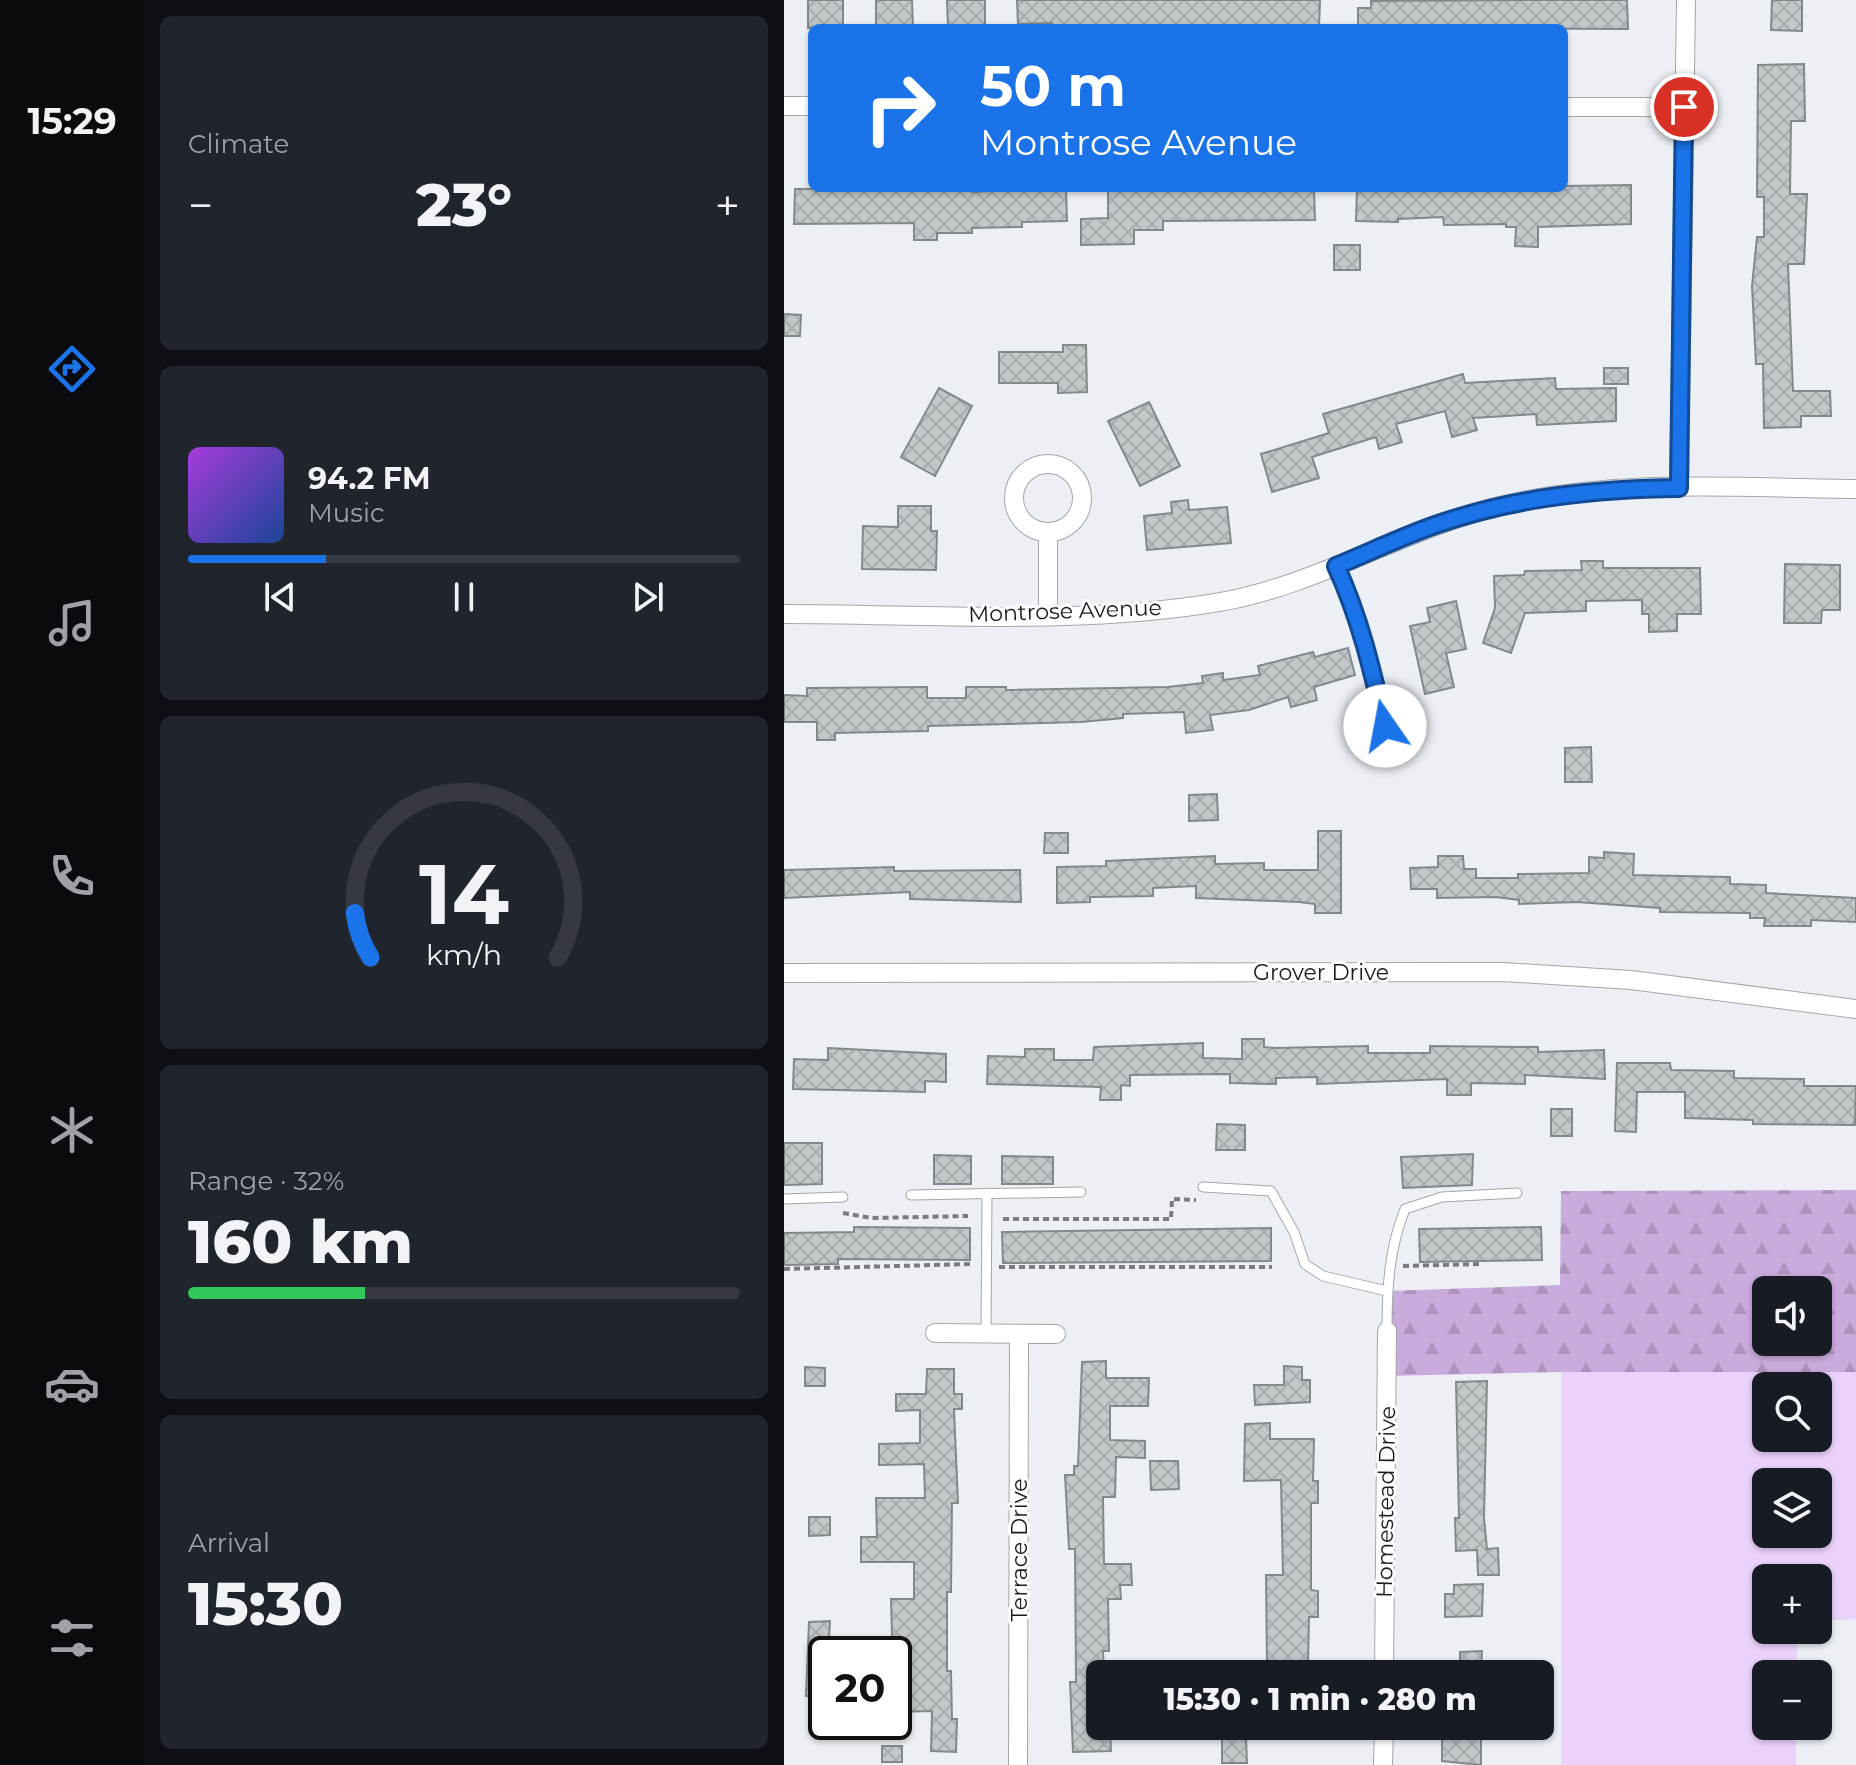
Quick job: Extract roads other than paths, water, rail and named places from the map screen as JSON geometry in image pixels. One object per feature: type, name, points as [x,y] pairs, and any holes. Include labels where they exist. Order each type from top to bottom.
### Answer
[{"type":"street","points":[[1679,488],[1686,0]]},
{"type":"street","points":[[784,106],[808,106]]},
{"type":"street","points":[[1568,107],[1684,107]]},
{"type":"street","name":"Montrose Avenue","points":[[784,614],[1144,612],[1221,601],[1299,581],[1436,525],[1498,506],[1581,492],[1679,488],[1856,489]]},
{"type":"street","points":[[1048,534],[1048,614]]},
{"type":"street","name":"Grover Drive","points":[[784,973],[1503,972],[1631,980],[1856,1009]]},
{"type":"street","name":"Homestead Drive","points":[[1384,1660],[1387,1331]]},
{"type":"street","points":[[935,1333],[1056,1334]]},
{"type":"street","name":"Terrace Drive","points":[[1018,1765],[1019,1334]]},
{"type":"street","points":[[1383,1765],[1384,1740]]},
{"type":"lane","points":[[1336,566],[1353,603],[1370,656],[1385,726]]},
{"type":"lane","points":[[1206,1187],[1271,1191],[1294,1232],[1305,1264],[1323,1276],[1387,1291]]},
{"type":"lane","points":[[911,1195],[1081,1192]]},
{"type":"lane","points":[[986,1334],[987,1193]]},
{"type":"lane","points":[[1387,1331],[1389,1267],[1394,1238],[1405,1209],[1442,1197],[1517,1193]]},
{"type":"lane","points":[[784,1199],[843,1197]]}]
